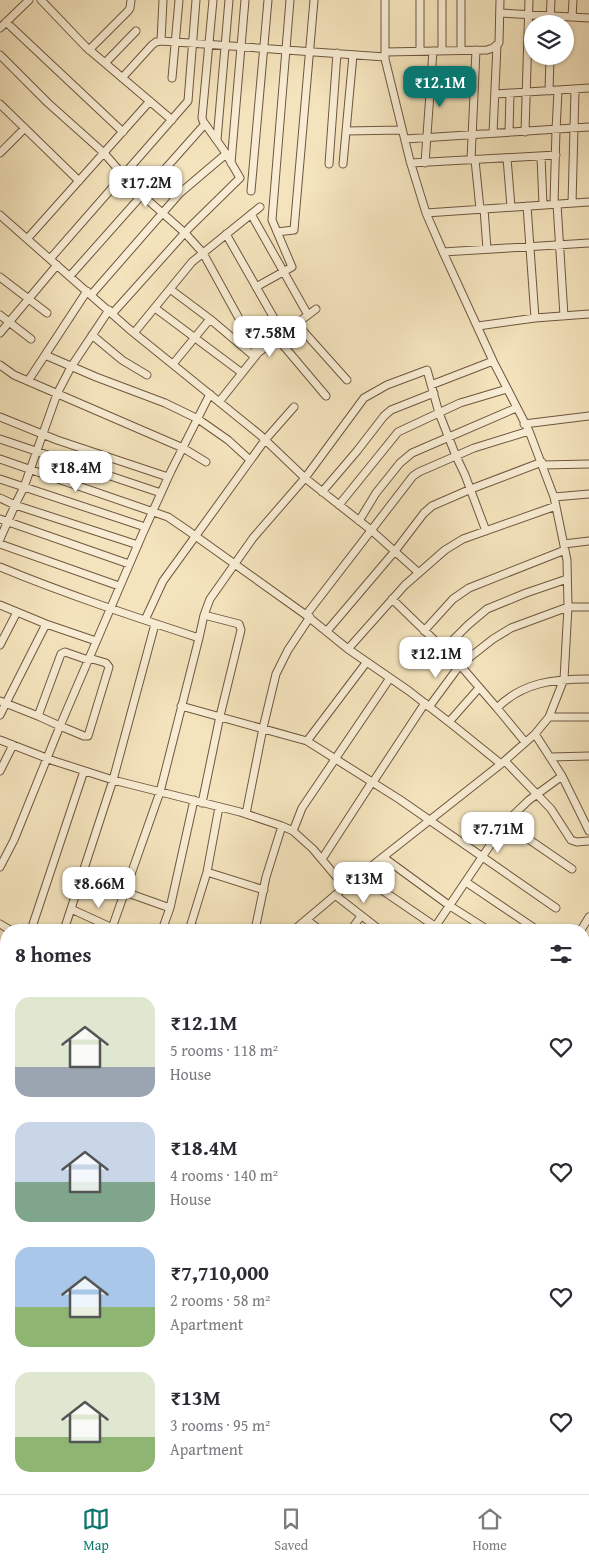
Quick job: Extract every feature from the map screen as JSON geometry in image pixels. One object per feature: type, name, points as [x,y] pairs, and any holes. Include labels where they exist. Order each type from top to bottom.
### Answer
[{"type":"street","points":[[0,28],[29,0]]},
{"type":"street","points":[[41,0],[89,50],[172,120]]},
{"type":"street","points":[[89,50],[128,11],[131,0]]},
{"type":"street","points":[[160,41],[164,0]]},
{"type":"street","points":[[172,78],[180,0]]},
{"type":"street","points":[[50,259],[188,101],[196,0]]},
{"type":"street","points":[[0,539],[4,521],[24,487],[57,394],[71,367],[92,335],[110,312],[185,233],[239,180],[240,177],[205,124],[202,115],[213,0]]},
{"type":"street","points":[[217,140],[229,0]]},
{"type":"street","points":[[231,163],[245,0]]},
{"type":"street","points":[[251,191],[268,0]]},
{"type":"street","points":[[256,287],[292,267],[272,220],[290,0]]},
{"type":"street","points":[[277,232],[294,230],[314,0]]},
{"type":"street","points":[[302,924],[335,895],[503,762],[535,734],[549,717],[564,679],[568,608],[567,579],[565,547],[554,497],[529,431],[493,361],[426,213],[402,130],[385,54],[385,0]]},
{"type":"street","points":[[420,0],[420,51]]},
{"type":"street","points":[[442,0],[442,51]]},
{"type":"street","points":[[461,0],[461,50]]},
{"type":"street","points":[[493,133],[500,0]]},
{"type":"street","points":[[500,13],[529,15],[529,0]]},
{"type":"street","points":[[550,15],[551,0]]},
{"type":"street","points":[[572,15],[573,0]]},
{"type":"street","points":[[574,17],[589,18]]},
{"type":"street","points":[[6,22],[123,132]]},
{"type":"street","points":[[105,63],[136,31]]},
{"type":"street","points":[[122,78],[152,45],[160,41],[353,55],[487,50],[498,45]]},
{"type":"street","points":[[476,50],[472,134],[473,160],[487,249]]},
{"type":"street","points":[[425,163],[433,51]]},
{"type":"street","points":[[329,164],[337,53]]},
{"type":"street","points":[[0,55],[48,103],[104,153],[123,176]]},
{"type":"street","points":[[343,164],[353,55]]},
{"type":"street","points":[[525,132],[527,65]]},
{"type":"street","points":[[549,91],[550,65]]},
{"type":"street","points":[[496,94],[589,88]]},
{"type":"street","points":[[572,203],[575,90]]},
{"type":"street","points":[[558,91],[556,204],[564,316]]},
{"type":"street","points":[[509,132],[510,93]]},
{"type":"street","points":[[27,239],[150,101]]},
{"type":"street","points":[[0,104],[79,181]]},
{"type":"street","points":[[70,276],[205,124]]},
{"type":"street","points":[[405,139],[589,127]]},
{"type":"street","points":[[1,150],[25,128]]},
{"type":"street","points":[[346,131],[402,130]]},
{"type":"street","points":[[28,381],[89,293],[180,193],[226,154]]},
{"type":"street","points":[[411,164],[556,155]]},
{"type":"street","points":[[541,156],[543,205]]},
{"type":"street","points":[[506,158],[511,207]]},
{"type":"street","points":[[142,195],[185,233],[203,253],[256,355]]},
{"type":"street","points":[[426,213],[589,202]]},
{"type":"street","points":[[527,206],[535,318]]},
{"type":"street","points":[[134,333],[192,262],[260,207]]},
{"type":"street","points":[[251,214],[308,315]]},
{"type":"street","points":[[0,215],[134,333],[265,440],[305,478],[371,530],[419,573]]},
{"type":"street","points":[[226,234],[256,287],[280,336],[326,396]]},
{"type":"street","points":[[443,252],[589,243]]},
{"type":"street","points":[[0,333],[57,265]]},
{"type":"street","points":[[0,276],[47,313]]},
{"type":"street","points":[[170,289],[256,355]]},
{"type":"street","points":[[155,308],[242,373]]},
{"type":"street","points":[[219,402],[256,355],[316,309]]},
{"type":"street","points":[[478,326],[535,318],[589,314]]},
{"type":"street","points":[[0,315],[31,339]]},
{"type":"street","points":[[173,364],[210,319]]},
{"type":"street","points":[[296,323],[347,380]]},
{"type":"street","points":[[92,335],[122,360],[147,375]]},
{"type":"street","points":[[45,355],[165,403],[198,419],[228,440],[250,460]]},
{"type":"street","points":[[431,385],[493,361]]},
{"type":"street","points":[[0,365],[14,375],[183,448],[206,462]]},
{"type":"street","points":[[116,924],[125,892],[160,792],[204,614],[210,599],[253,538],[305,478],[344,423],[366,396],[386,385],[425,370],[427,371],[439,413],[471,489],[486,531]]},
{"type":"street","points":[[339,505],[396,433],[460,403],[507,389]]},
{"type":"street","points":[[322,492],[384,416],[396,408],[434,393]]},
{"type":"street","points":[[0,867],[14,840],[46,758],[119,586],[168,477],[210,394]]},
{"type":"street","points":[[145,620],[163,581],[195,535],[265,440],[294,407]]},
{"type":"street","points":[[359,521],[376,493],[400,463],[412,453],[516,408]]},
{"type":"street","points":[[524,424],[589,416]]},
{"type":"street","points":[[0,417],[57,440],[168,477]]},
{"type":"street","points":[[246,814],[263,728],[273,684],[280,664],[308,616],[371,530],[419,472],[474,448],[529,431]]},
{"type":"street","points":[[0,439],[161,493]]},
{"type":"street","points":[[0,458],[168,517],[308,616],[348,650],[390,678],[503,762],[551,809],[571,840],[577,842],[589,841]]},
{"type":"street","points":[[327,632],[395,551],[424,513],[432,506],[471,489],[542,464],[589,464]]},
{"type":"street","points":[[0,479],[146,527]]},
{"type":"street","points":[[554,497],[589,494]]},
{"type":"street","points":[[0,498],[15,505],[138,545]]},
{"type":"street","points":[[348,650],[392,599],[444,550],[463,539],[556,506]]},
{"type":"street","points":[[4,521],[129,564]]},
{"type":"street","points":[[424,631],[454,599],[469,588],[565,547],[589,541]]},
{"type":"street","points":[[0,544],[119,586]]},
{"type":"street","points":[[0,567],[109,609],[199,638]]},
{"type":"street","points":[[443,650],[486,609],[567,579]]},
{"type":"street","points":[[392,599],[460,665],[525,742]]},
{"type":"street","points":[[0,605],[46,624],[96,641]]},
{"type":"street","points":[[322,859],[372,782],[427,705],[460,665],[493,639],[511,628],[568,608],[589,607]]},
{"type":"street","points":[[0,645],[17,612]]},
{"type":"street","points":[[202,803],[241,626],[204,614]]},
{"type":"street","points":[[0,715],[3,703],[46,624]]},
{"type":"street","points":[[66,924],[112,780],[155,624]]},
{"type":"street","points":[[3,703],[88,736],[109,667],[106,663],[65,652],[61,654],[38,716]]},
{"type":"street","points":[[307,741],[366,663]]},
{"type":"street","points":[[293,831],[302,808],[390,678]]},
{"type":"street","points":[[497,708],[525,688],[564,679],[589,679]]},
{"type":"street","points":[[450,722],[479,688]]},
{"type":"street","points":[[181,706],[307,741],[429,820],[556,908]]},
{"type":"street","points":[[549,717],[589,717]]},
{"type":"street","points":[[535,734],[562,776],[589,830]]},
{"type":"street","points":[[0,740],[112,780],[246,814],[282,826],[293,831],[313,849],[345,887]]},
{"type":"street","points":[[0,771],[13,745]]},
{"type":"street","points":[[551,757],[589,756]]},
{"type":"street","points":[[33,924],[84,771]]},
{"type":"street","points":[[438,924],[505,823],[537,794],[562,776]]},
{"type":"street","points":[[164,924],[170,908],[194,800]]},
{"type":"street","points":[[191,924],[207,872],[219,807]]},
{"type":"street","points":[[505,823],[572,869]]},
{"type":"street","points":[[256,924],[282,826]]},
{"type":"street","points":[[383,857],[450,906],[478,924]]},
{"type":"street","points":[[207,872],[264,890]]},
{"type":"street","points":[[360,875],[429,924]]},
{"type":"street","points":[[466,882],[528,924]]},
{"type":"street","points":[[125,892],[170,908]]},
{"type":"street","points":[[335,895],[372,924]]},
{"type":"street","points":[[71,909],[104,924]]},
{"type":"street","points":[[355,924],[361,916]]},
{"type":"street","points":[[307,920],[312,924]]}]
